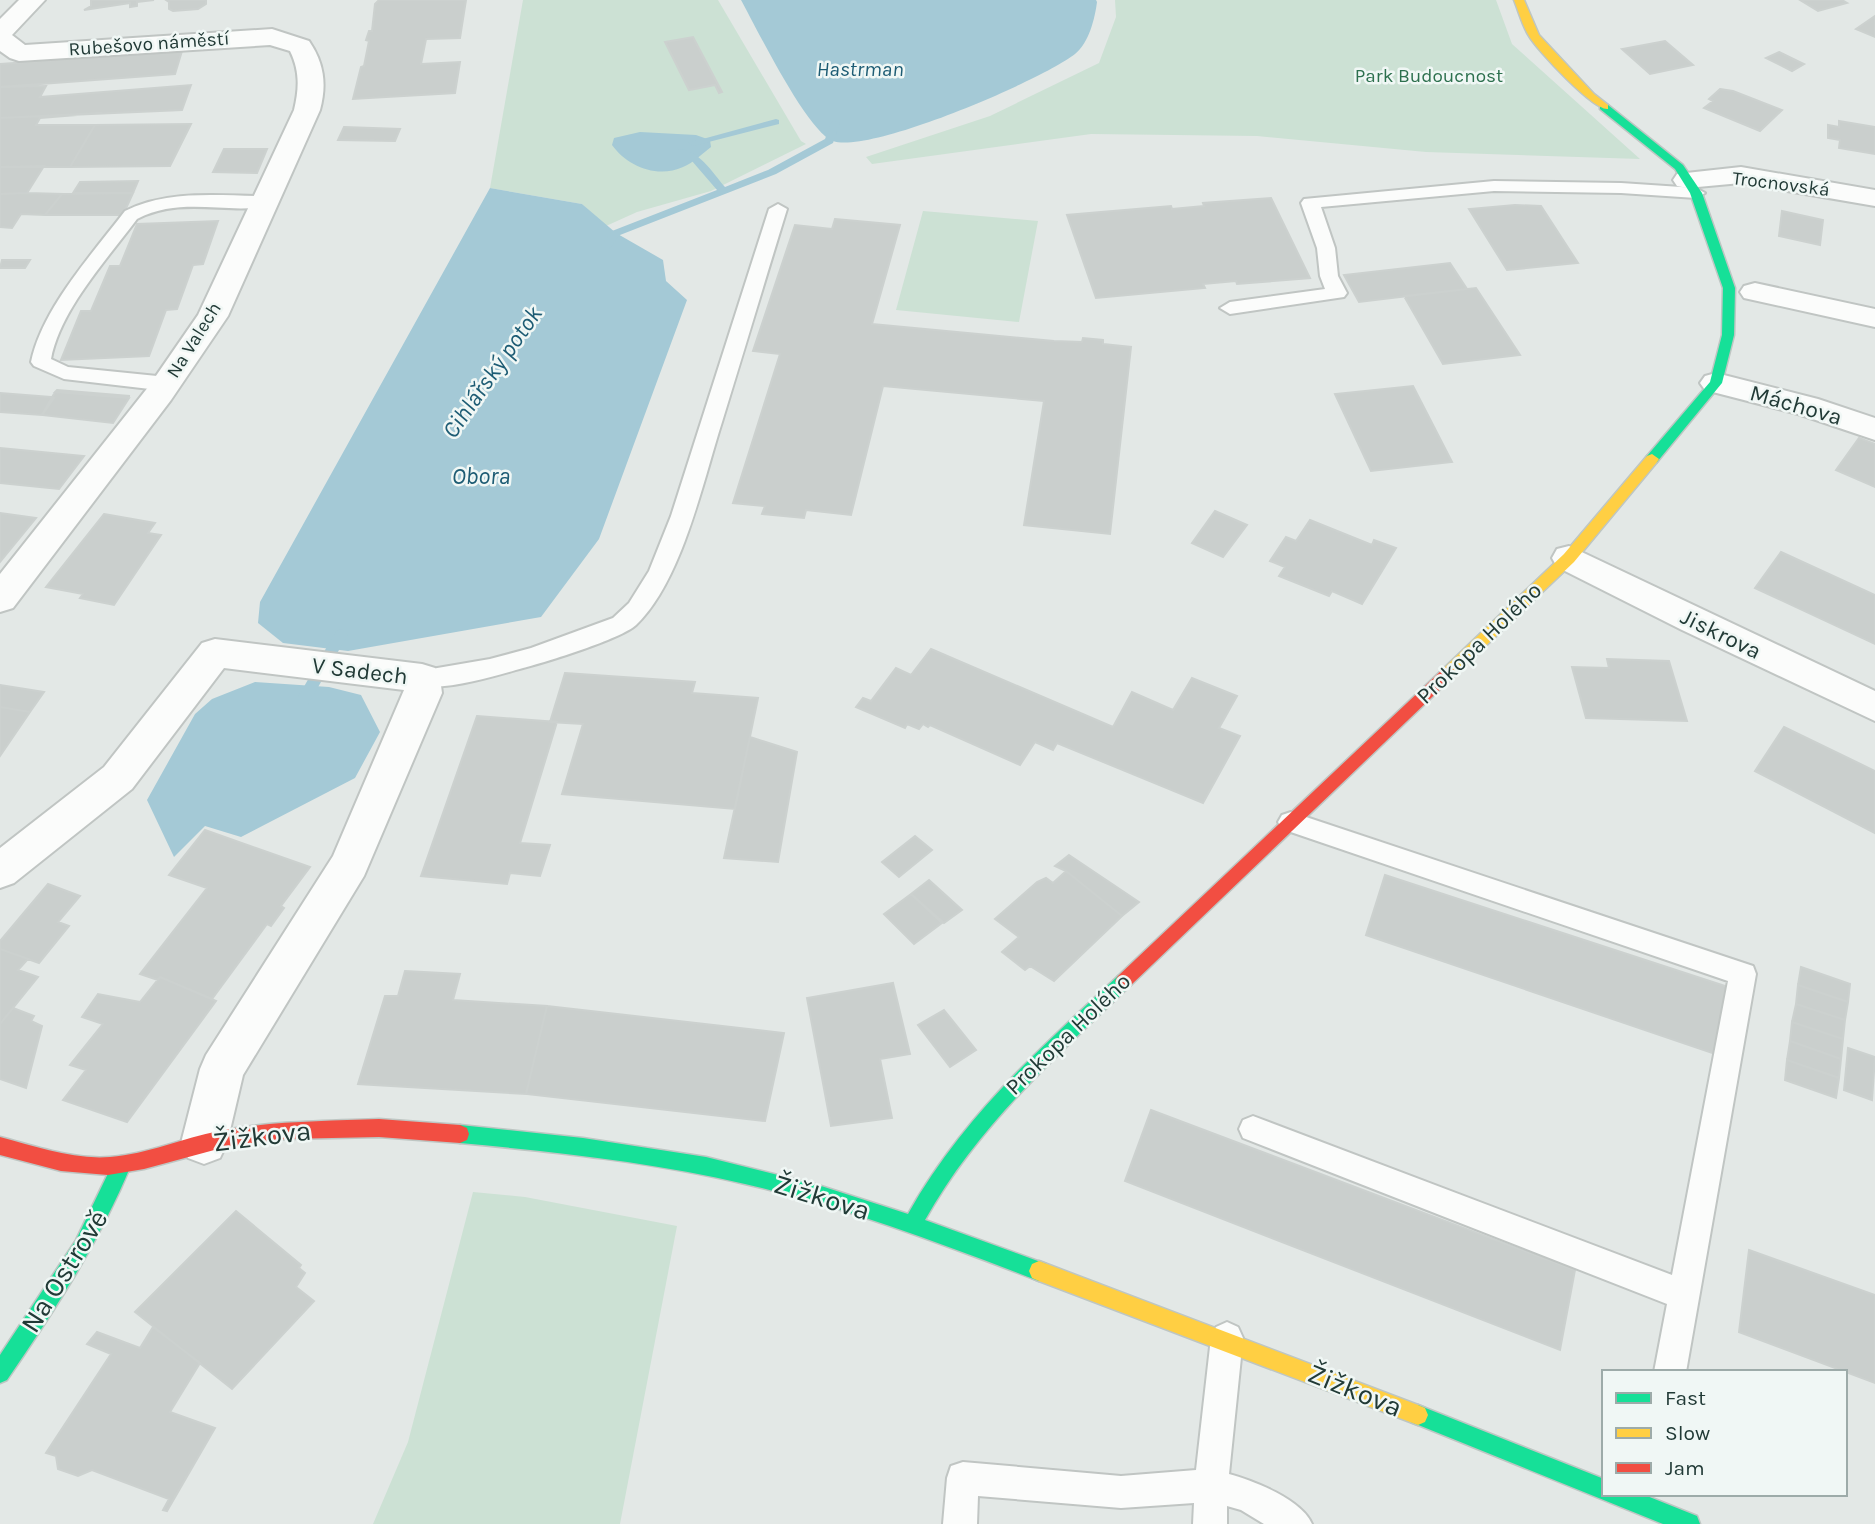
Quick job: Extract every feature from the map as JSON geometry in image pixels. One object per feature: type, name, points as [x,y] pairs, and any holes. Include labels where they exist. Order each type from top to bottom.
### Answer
[{"type":"street","name":"Rubešovo náměstí","points":[[33,0],[0,36],[19,53],[272,37],[300,46]]},
{"type":"street","name":"Prokopa Holého","points":[[912,1225],[929,1188],[969,1131],[1569,558],[1716,383],[1728,335],[1729,288],[1691,186],[1679,167],[1590,96],[1534,36],[1519,0]]},
{"type":"street","name":"Na Valech","points":[[0,600],[167,384],[213,316],[267,201],[311,97],[313,82],[310,63],[300,46]]},
{"type":"street","name":"Trocnovská","points":[[1691,186],[1741,176],[1875,198]]},
{"type":"street","points":[[1755,292],[1875,318]]},
{"type":"street","name":"Máchova","points":[[1716,383],[1807,406],[1875,429]]},
{"type":"street","name":"Jiskrova","points":[[1569,558],[1875,707]]},
{"type":"street","name":"V Sadech","points":[[0,871],[118,778],[215,653],[422,678],[423,693],[350,864],[222,1069],[204,1143]]},
{"type":"street","name":"Žižkova","points":[[0,1146],[63,1162],[91,1166],[122,1165],[204,1143],[251,1134],[312,1128],[369,1128],[486,1136],[662,1160],[740,1174],[789,1186],[912,1225],[1227,1338],[1602,1489]]},
{"type":"street","name":"Na Ostrově","points":[[0,1373],[84,1243],[116,1184],[122,1165]]},
{"type":"street","points":[[1626,1496],[1647,1500],[1689,1524]]},
{"type":"lane","points":[[1230,307],[1337,293],[1329,276],[1326,247],[1310,202],[1494,186],[1691,186]]},
{"type":"lane","points":[[167,384],[64,373],[50,369],[41,362],[40,353],[66,307],[131,215],[141,208],[163,203],[267,201]]},
{"type":"lane","points":[[422,678],[453,676],[561,649],[625,622],[645,597],[663,565],[682,516],[778,209]]},
{"type":"lane","points":[[1291,822],[1743,974],[1670,1370]]},
{"type":"lane","points":[[1253,1129],[1684,1295]]},
{"type":"lane","points":[[1210,1524],[1211,1485],[1227,1338]]},
{"type":"lane","points":[[960,1524],[962,1478],[1121,1492],[1211,1485],[1248,1496],[1295,1524]]},
{"type":"green space","points":[[523,0],[718,0],[801,141],[806,144],[711,191],[637,212],[606,226],[582,204],[490,188]]},
{"type":"green space","name":"Park Budoucnost","points":[[1115,0],[1496,0],[1512,44],[1640,159],[1426,152],[1257,136],[1091,134],[872,164],[866,157],[990,116],[1099,63],[1116,17]]},
{"type":"green space","points":[[923,211],[1038,221],[1019,322],[896,310]]},
{"type":"green space","points":[[473,1192],[525,1197],[677,1226],[620,1524],[373,1524],[408,1442]]},
{"type":"water","name":"Hastrman","points":[[741,0],[1097,2],[1088,37],[1075,54],[1057,66],[956,112],[882,137],[853,142],[833,141],[810,119],[796,100]]},
{"type":"water","points":[[640,132],[696,135],[710,140],[711,147],[683,167],[663,172],[653,171],[626,159],[612,145],[614,138]]},
{"type":"water","name":"Obora","points":[[490,188],[582,204],[616,233],[663,260],[666,281],[687,300],[599,539],[541,617],[348,651],[283,643],[258,623],[260,602]]},
{"type":"water","points":[[255,682],[329,687],[361,695],[380,732],[355,778],[241,837],[205,826],[174,857],[147,800],[195,714],[212,699]]},
{"type":"building","points":[[91,0],[154,0],[137,2],[137,6],[130,7],[130,3],[84,10],[91,6]]},
{"type":"building","points":[[166,0],[206,0],[206,4],[198,9],[173,11],[169,9],[169,2]]},
{"type":"building","points":[[379,0],[466,0],[460,38],[426,39],[421,64],[460,62],[455,93],[353,99],[361,67],[364,66],[369,41],[366,40],[369,31],[372,31],[375,4]]},
{"type":"building","points":[[1800,0],[1842,0],[1847,3],[1818,11]]},
{"type":"building","points":[[1875,16],[1875,37],[1856,29]]},
{"type":"building","points":[[693,37],[722,92],[719,93],[715,85],[689,90],[665,42]]},
{"type":"building","points":[[1665,41],[1693,65],[1650,74],[1622,49]]},
{"type":"building","points":[[182,51],[175,74],[0,87],[0,64]]},
{"type":"building","points":[[1779,52],[1804,64],[1792,71],[1766,58]]},
{"type":"building","points":[[191,85],[182,110],[0,118],[0,87],[46,86],[40,97]]},
{"type":"building","points":[[1720,89],[1733,91],[1782,110],[1760,131],[1704,108],[1713,101],[1709,99]]},
{"type":"building","points":[[102,113],[40,118],[36,125],[95,125],[70,167],[0,167],[0,118]]},
{"type":"building","points":[[1839,121],[1875,127],[1875,154],[1839,148],[1840,140],[1828,138],[1828,125],[1839,127]]},
{"type":"building","points":[[191,124],[170,166],[70,167],[95,125]]},
{"type":"building","points":[[344,127],[400,129],[395,141],[338,140]]},
{"type":"building","points":[[224,149],[267,149],[257,173],[213,172]]},
{"type":"building","points":[[44,166],[27,193],[0,194],[0,167]]},
{"type":"building","points":[[138,181],[133,193],[73,193],[80,182]]},
{"type":"building","points":[[133,193],[123,215],[45,215],[62,194]]},
{"type":"building","points":[[0,194],[62,194],[45,215],[21,214],[12,228],[0,227]]},
{"type":"building","points":[[1271,198],[1310,278],[1203,284],[1205,288],[1096,298],[1067,215],[1171,206],[1172,209],[1204,206],[1203,203]]},
{"type":"building","points":[[1541,206],[1578,263],[1507,270],[1469,209]]},
{"type":"building","points":[[1782,211],[1823,220],[1820,245],[1779,236]]},
{"type":"building","points":[[835,219],[900,225],[872,324],[1054,341],[1082,342],[1083,338],[1103,340],[1103,344],[1131,347],[1110,534],[1024,525],[1044,401],[883,386],[851,515],[806,510],[804,518],[762,514],[765,506],[733,503],[780,354],[753,351],[795,225],[832,229]]},
{"type":"building","points":[[218,221],[203,264],[193,265],[177,309],[166,310],[149,356],[61,360],[81,311],[91,311],[110,266],[120,266],[137,224]]},
{"type":"building","points":[[2,260],[30,260],[25,268],[0,268]]},
{"type":"building","points":[[1450,263],[1467,289],[1359,302],[1344,275]]},
{"type":"building","points":[[1476,288],[1520,355],[1443,364],[1404,296]]},
{"type":"building","points":[[1413,386],[1452,462],[1371,471],[1335,394]]},
{"type":"building","points":[[57,390],[130,396],[55,392]]},
{"type":"building","points":[[55,392],[129,398],[113,423],[42,415]]},
{"type":"building","points":[[0,393],[54,398],[42,415],[0,412]]},
{"type":"building","points":[[1859,438],[1875,444],[1875,487],[1836,470]]},
{"type":"building","points":[[0,448],[84,456],[59,489],[0,483]]},
{"type":"building","points":[[1215,511],[1247,525],[1223,557],[1192,543]]},
{"type":"building","points":[[0,513],[36,518],[0,562]]},
{"type":"building","points":[[104,514],[155,523],[148,533],[161,535],[114,605],[80,598],[83,594],[46,587]]},
{"type":"building","points":[[1310,520],[1372,545],[1374,540],[1396,548],[1362,604],[1332,591],[1329,596],[1279,576],[1285,567],[1270,561],[1286,537],[1296,541]]},
{"type":"building","points":[[1781,552],[1875,595],[1875,644],[1755,588]]},
{"type":"building","points":[[931,649],[1113,727],[1132,692],[1173,710],[1192,678],[1237,696],[1219,728],[1240,736],[1203,803],[1057,743],[1053,750],[1035,742],[1020,765],[930,725],[928,727],[923,724],[919,729],[907,724],[905,728],[856,707],[863,698],[871,701],[896,668],[911,675]]},
{"type":"building","points":[[1607,659],[1669,661],[1687,721],[1586,718],[1572,667],[1609,668]]},
{"type":"building","points":[[565,673],[695,682],[692,693],[758,698],[735,809],[562,794],[583,724],[550,722]]},
{"type":"building","points":[[0,685],[44,692],[30,712],[0,707]]},
{"type":"building","points":[[0,707],[30,712],[0,756]]},
{"type":"building","points":[[477,716],[557,722],[520,843],[550,845],[540,876],[510,873],[507,884],[421,876]]},
{"type":"building","points":[[1784,727],[1875,771],[1875,833],[1755,771]]},
{"type":"building","points":[[750,737],[797,752],[778,862],[724,858]]},
{"type":"building","points":[[205,830],[310,867],[281,906],[284,908],[271,926],[267,924],[212,999],[160,977],[158,980],[140,974],[207,888],[169,875]]},
{"type":"building","points":[[915,836],[932,850],[899,877],[882,862]]},
{"type":"building","points":[[1069,855],[1139,902],[1122,916],[1066,871],[1055,866]]},
{"type":"building","points":[[1066,871],[1122,916],[1054,981],[1030,966],[1025,970],[1002,952],[1019,937],[995,919],[1037,882],[1046,878],[1053,883]]},
{"type":"building","points":[[1385,875],[1728,987],[1718,1055],[1366,935]]},
{"type":"building","points":[[929,880],[962,910],[944,923],[911,894]]},
{"type":"building","points":[[48,884],[80,896],[58,922],[69,926],[39,963],[0,949],[0,941]]},
{"type":"building","points":[[911,894],[942,923],[914,944],[884,914]]},
{"type":"building","points":[[0,949],[28,959],[18,970],[38,977],[0,1024]]},
{"type":"building","points":[[1801,967],[1850,984],[1848,1002],[1798,985]]},
{"type":"building","points":[[405,971],[460,974],[453,1000],[547,1006],[526,1094],[358,1084],[385,996],[398,996]]},
{"type":"building","points":[[160,977],[216,1001],[127,1122],[63,1100],[86,1070],[70,1065],[103,1024],[82,1017],[98,994],[140,1002]]},
{"type":"building","points":[[893,983],[910,1054],[880,1059],[892,1118],[831,1126],[807,998]]},
{"type":"building","points":[[1798,985],[1848,1002],[1845,1020],[1796,1004]]},
{"type":"building","points":[[1796,1004],[1845,1020],[1843,1039],[1792,1022]]},
{"type":"building","points":[[547,1006],[784,1033],[765,1121],[526,1094]]},
{"type":"building","points":[[13,1008],[34,1016],[31,1021],[42,1026],[26,1088],[0,1079],[0,1024]]},
{"type":"building","points":[[944,1010],[976,1050],[950,1067],[918,1025]]},
{"type":"building","points":[[1792,1022],[1843,1039],[1841,1059],[1790,1041]]},
{"type":"building","points":[[1790,1041],[1841,1059],[1839,1078],[1787,1060]]},
{"type":"building","points":[[1848,1048],[1875,1057],[1872,1100],[1844,1090]]},
{"type":"building","points":[[1787,1060],[1839,1078],[1836,1098],[1785,1080]]},
{"type":"building","points":[[1151,1110],[1575,1270],[1560,1350],[1125,1181]]},
{"type":"building","points":[[236,1211],[301,1265],[299,1268],[305,1273],[296,1287],[314,1301],[232,1389],[135,1312]]},
{"type":"building","points":[[1749,1250],[1875,1295],[1875,1383],[1847,1372],[1847,1370],[1840,1370],[1739,1332]]},
{"type":"building","points":[[153,1327],[200,1363],[170,1412],[215,1428],[167,1511],[163,1510],[169,1499],[92,1470],[78,1476],[58,1469],[56,1456],[46,1453],[111,1354],[87,1344],[97,1332],[140,1348]]},
{"type":"waterway","points":[[693,143],[776,122]]},
{"type":"waterway","name":"Cihlářský potok","points":[[605,247],[616,233],[772,172],[830,141],[835,123]]},
{"type":"waterway","points":[[680,151],[696,159],[722,190]]},
{"type":"waterway","name":"Cihlářský potok","points":[[303,701],[341,634]]},
{"type":"traffic: fast","points":[[1604,107],[1679,167],[1696,193],[1729,288],[1728,335],[1716,383],[1652,459]]},
{"type":"traffic: fast","points":[[912,1225],[932,1189],[980,1124],[1035,1065],[1124,981]]},
{"type":"traffic: fast","points":[[460,1134],[624,1152],[746,1175],[882,1214],[1039,1271]]},
{"type":"traffic: fast","points":[[0,1373],[83,1247],[122,1165]]},
{"type":"traffic: fast","points":[[1418,1415],[1602,1489]]},
{"type":"traffic: fast","points":[[1620,1496],[1689,1524]]},
{"type":"traffic: slow","points":[[1519,0],[1534,36],[1590,96],[1604,107]]},
{"type":"traffic: slow","points":[[1448,673],[1569,558],[1652,459]]},
{"type":"traffic: slow","points":[[1039,1271],[1418,1415]]},
{"type":"traffic: jam","points":[[1124,981],[1448,673]]},
{"type":"traffic: jam","points":[[0,1146],[61,1162],[108,1166],[144,1160],[218,1140],[285,1130],[379,1128],[460,1134]]}]
